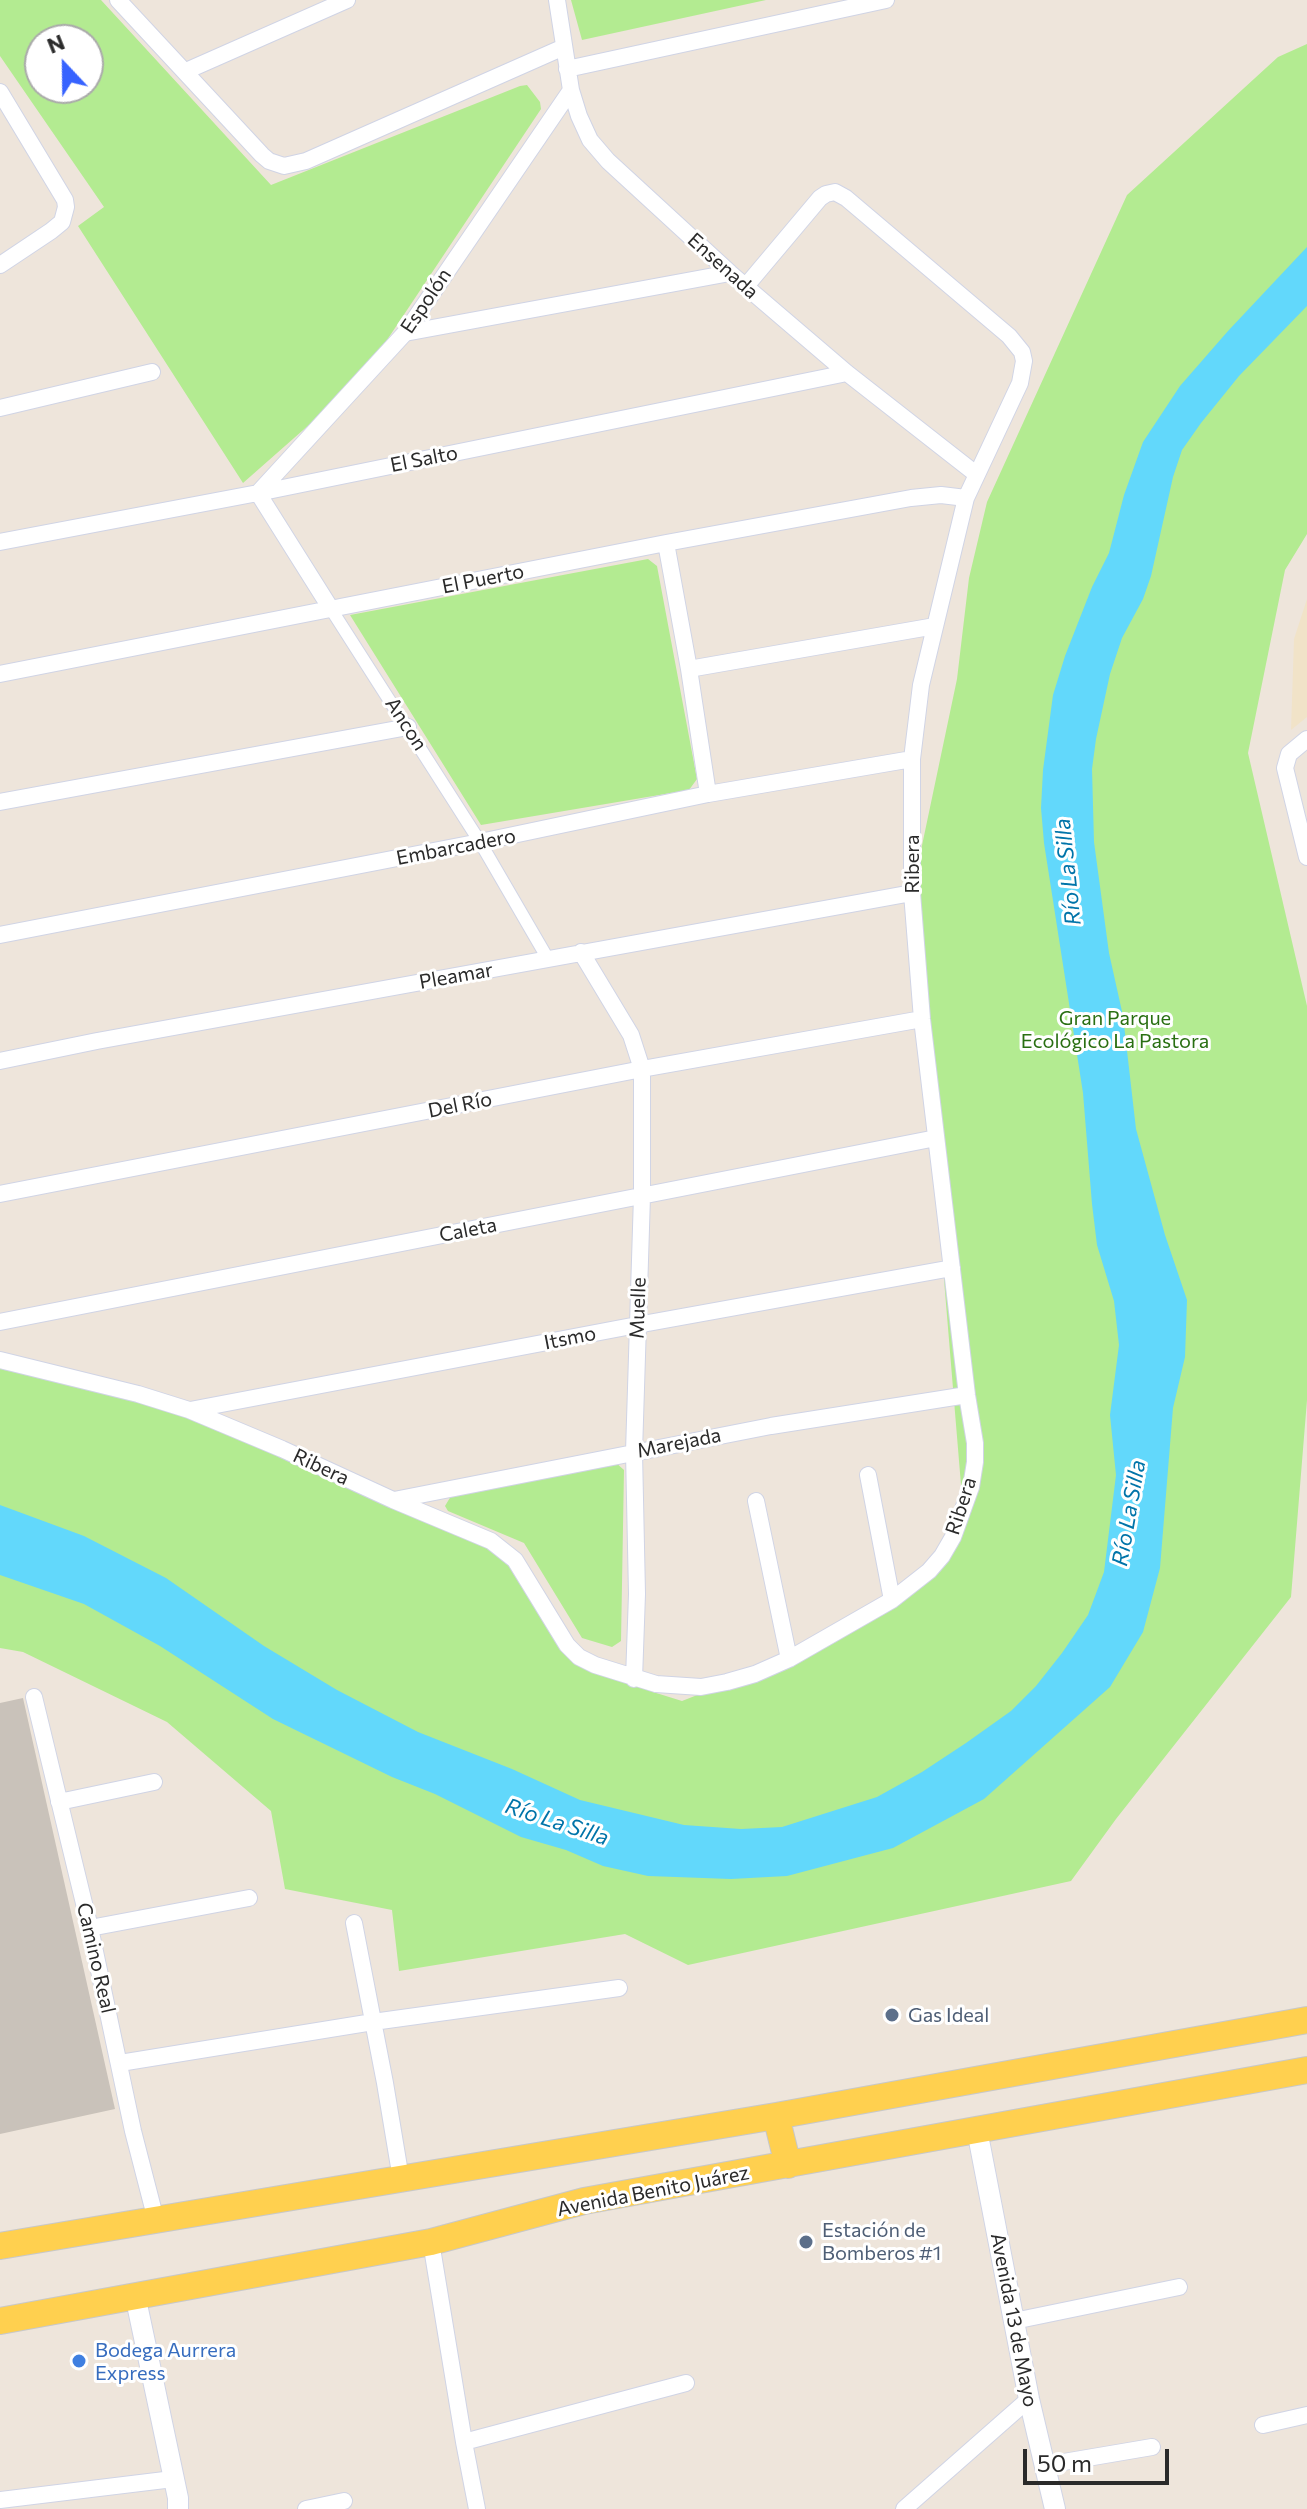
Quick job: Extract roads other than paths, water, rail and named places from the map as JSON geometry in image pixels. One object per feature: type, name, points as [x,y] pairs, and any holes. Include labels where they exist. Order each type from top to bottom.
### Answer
[{"type":"main road","points":[[0,2246],[776,2116],[1307,2020]]},
{"type":"main road","name":"Avenida Benito Juárez","points":[[0,2321],[431,2242],[584,2201],[1307,2070]]},
{"type":"main road","points":[[776,2116],[788,2165]]},
{"type":"street","points":[[118,0],[262,155],[284,166],[306,161],[564,47]]},
{"type":"street","points":[[186,71],[347,0]]},
{"type":"street","name":"Ensenada","points":[[557,0],[567,69],[579,116],[590,140],[608,161],[730,273],[847,373],[976,474]]},
{"type":"street","points":[[567,69],[886,0]]},
{"type":"street","name":"Espolón","points":[[258,493],[405,333],[571,90]]},
{"type":"street","points":[[0,92],[5,114],[65,200],[62,222],[0,265]]},
{"type":"street","name":"Ribera","points":[[0,1360],[189,1410],[491,1541],[504,1550],[524,1573],[561,1635],[579,1657],[634,1679],[656,1684],[701,1687],[755,1674],[789,1659],[892,1600],[929,1571],[942,1556],[963,1509],[975,1462],[975,1443],[922,1019],[912,893],[912,759],[921,685],[966,498],[1022,376],[1024,361],[1022,352],[1009,336],[841,194],[832,192],[820,198],[746,286]]},
{"type":"street","points":[[405,333],[730,273]]},
{"type":"street","points":[[0,408],[152,372]]},
{"type":"street","name":"El Salto","points":[[0,542],[258,493],[847,373]]},
{"type":"street","name":"Ancon","points":[[258,493],[480,842],[548,959]]},
{"type":"street","name":"El Puerto","points":[[0,674],[911,498],[941,495],[966,498]]},
{"type":"street","points":[[666,543],[708,794]]},
{"type":"street","points":[[689,669],[935,626]]},
{"type":"street","points":[[0,802],[408,727]]},
{"type":"street","points":[[1306,853],[1285,768],[1289,754],[1307,739]]},
{"type":"street","name":"Embarcadero","points":[[0,935],[480,842],[708,794],[912,759]]},
{"type":"street","name":"Pleamar","points":[[0,1061],[912,893]]},
{"type":"street","name":"Muelle","points":[[581,952],[631,1035],[642,1069],[642,1196],[634,1452],[637,1594],[634,1679]]},
{"type":"street","name":"Del Río","points":[[0,1194],[642,1069],[922,1019]]},
{"type":"street","name":"Caleta","points":[[0,1322],[936,1138]]},
{"type":"street","name":"Itsmo","points":[[189,1410],[952,1268]]},
{"type":"street","name":"Marejada","points":[[393,1500],[771,1426],[967,1395]]},
{"type":"street","points":[[868,1475],[892,1600]]},
{"type":"street","points":[[756,1501],[789,1659]]},
{"type":"street","name":"Camino Real","points":[[34,1697],[156,2220]]},
{"type":"street","points":[[59,1802],[154,1782]]},
{"type":"street","points":[[90,1928],[249,1898]]},
{"type":"street","points":[[354,1923],[401,2179]]},
{"type":"street","points":[[120,2063],[373,2022],[619,1988]]},
{"type":"street","name":"Avenida 13 de Mayo","points":[[977,2130],[1029,2399],[1055,2509]]},
{"type":"street","points":[[431,2242],[477,2509]]},
{"type":"street","points":[[1014,2321],[1179,2287]]},
{"type":"street","points":[[0,2500],[179,2499],[135,2295]]},
{"type":"street","points":[[464,2442],[686,2383]]},
{"type":"street","points":[[904,2509],[1029,2399]]},
{"type":"street","points":[[1263,2425],[1307,2415]]},
{"type":"street","points":[[1046,2465],[1152,2447]]},
{"type":"street","points":[[306,2509],[344,2501]]},
{"type":"water","name":"Río La Silla","points":[[1307,247],[1307,306],[1239,376],[1182,450],[1151,576],[1143,599],[1122,638],[1110,674],[1096,739],[1092,769],[1094,842],[1109,953],[1123,1016],[1136,1129],[1165,1235],[1187,1300],[1185,1357],[1173,1408],[1160,1568],[1143,1632],[1110,1687],[984,1799],[893,1848],[787,1876],[731,1879],[648,1876],[603,1866],[566,1850],[521,1837],[273,1719],[160,1646],[84,1604],[0,1575],[0,1505],[84,1536],[166,1578],[264,1646],[337,1690],[418,1732],[580,1800],[684,1825],[741,1829],[782,1827],[877,1797],[966,1743],[1011,1711],[1036,1686],[1088,1615],[1104,1572],[1116,1475],[1110,1415],[1119,1345],[1114,1301],[1097,1245],[1083,1093],[1044,843],[1041,808],[1043,770],[1053,695],[1092,587],[1109,553],[1124,495],[1143,442],[1180,386]]},
{"type":"place","name":"Gas Ideal","points":[[892,2015]]},
{"type":"place","name":"Estación de Bomberos #1","points":[[806,2242]]},
{"type":"place","name":"Bodega Aurrera Express","points":[[79,2361]]},
{"type":"park label","name":"Gran Parque Ecológico La Pastora","points":[[1115,1030]]}]
